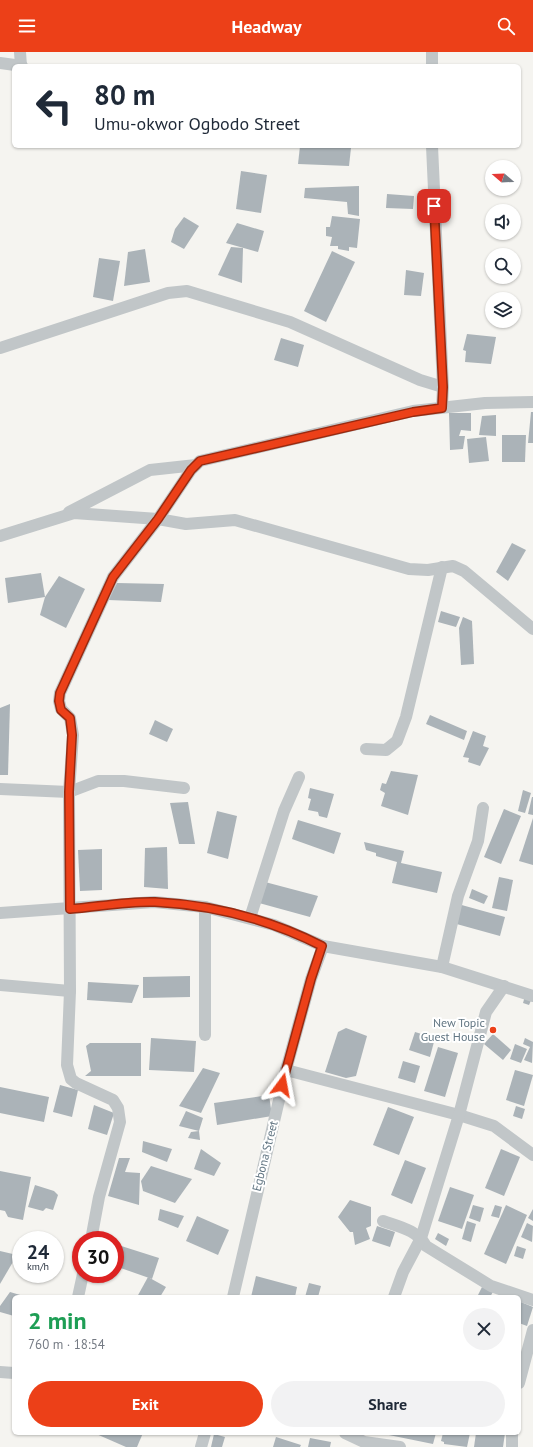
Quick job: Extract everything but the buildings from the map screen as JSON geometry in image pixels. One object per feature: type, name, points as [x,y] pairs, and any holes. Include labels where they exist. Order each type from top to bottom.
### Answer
[{"type":"street","points":[[20,52],[21,64]]},
{"type":"street","points":[[432,52],[432,64]]},
{"type":"street","points":[[0,63],[12,65]]},
{"type":"street","points":[[432,148],[443,387],[442,408]]},
{"type":"street","points":[[0,348],[168,293],[187,291],[290,322],[420,380],[443,387]]},
{"type":"street","points":[[92,1231],[99,1197],[120,1122],[118,1108],[113,1100],[76,1083],[71,1079],[67,1065],[70,991],[69,792],[72,735],[70,718],[61,710],[59,701],[60,693],[113,577],[200,461],[406,413],[485,403],[533,402]]},
{"type":"street","points":[[51,521],[150,470],[196,465]]},
{"type":"street","points":[[0,536],[74,513],[158,519],[186,524],[235,520],[409,569],[428,570],[453,566],[464,571],[533,629]]},
{"type":"street","points":[[366,749],[386,750],[397,741],[406,717],[442,567]]},
{"type":"street","points":[[250,918],[284,811],[298,777]]},
{"type":"street","points":[[0,789],[69,792],[98,781],[124,781],[184,788]]},
{"type":"street","points":[[442,967],[458,896],[478,841],[483,808]]},
{"type":"street","points":[[0,913],[154,902],[205,907],[274,925],[322,946],[442,967],[533,996]]},
{"type":"street","points":[[205,907],[205,1035]]},
{"type":"street","name":"Egbona Street","points":[[233,1295],[286,1070],[311,979],[322,946]]},
{"type":"street","points":[[0,985],[70,991]]},
{"type":"street","points":[[395,1295],[403,1272],[421,1238],[459,1115],[484,1018],[490,1006],[504,986]]},
{"type":"street","points":[[286,1070],[459,1115],[494,1126],[533,1155]]},
{"type":"street","points":[[383,1221],[415,1233],[421,1238],[426,1246],[491,1286],[518,1295]]},
{"type":"street","points":[[78,1295],[81,1283]]},
{"type":"street","points":[[521,1296],[533,1300]]},
{"type":"street","points":[[521,1375],[533,1330]]},
{"type":"street","points":[[0,1372],[12,1373]]},
{"type":"street","points":[[201,1447],[204,1435]]},
{"type":"street","points":[[355,1435],[400,1447]]},
{"type":"street","points":[[512,1435],[512,1447]]},
{"type":"place","name":"New Topic Guest House","points":[[493,1030]]},
{"type":"route","points":[[282,1085],[306,1002],[311,979],[322,946],[303,936],[274,925],[205,907],[154,902],[70,909],[69,792],[72,735],[70,718],[61,710],[59,701],[60,693],[113,577],[158,519],[191,470],[200,461],[413,412],[442,408],[443,387],[434,206]]}]
